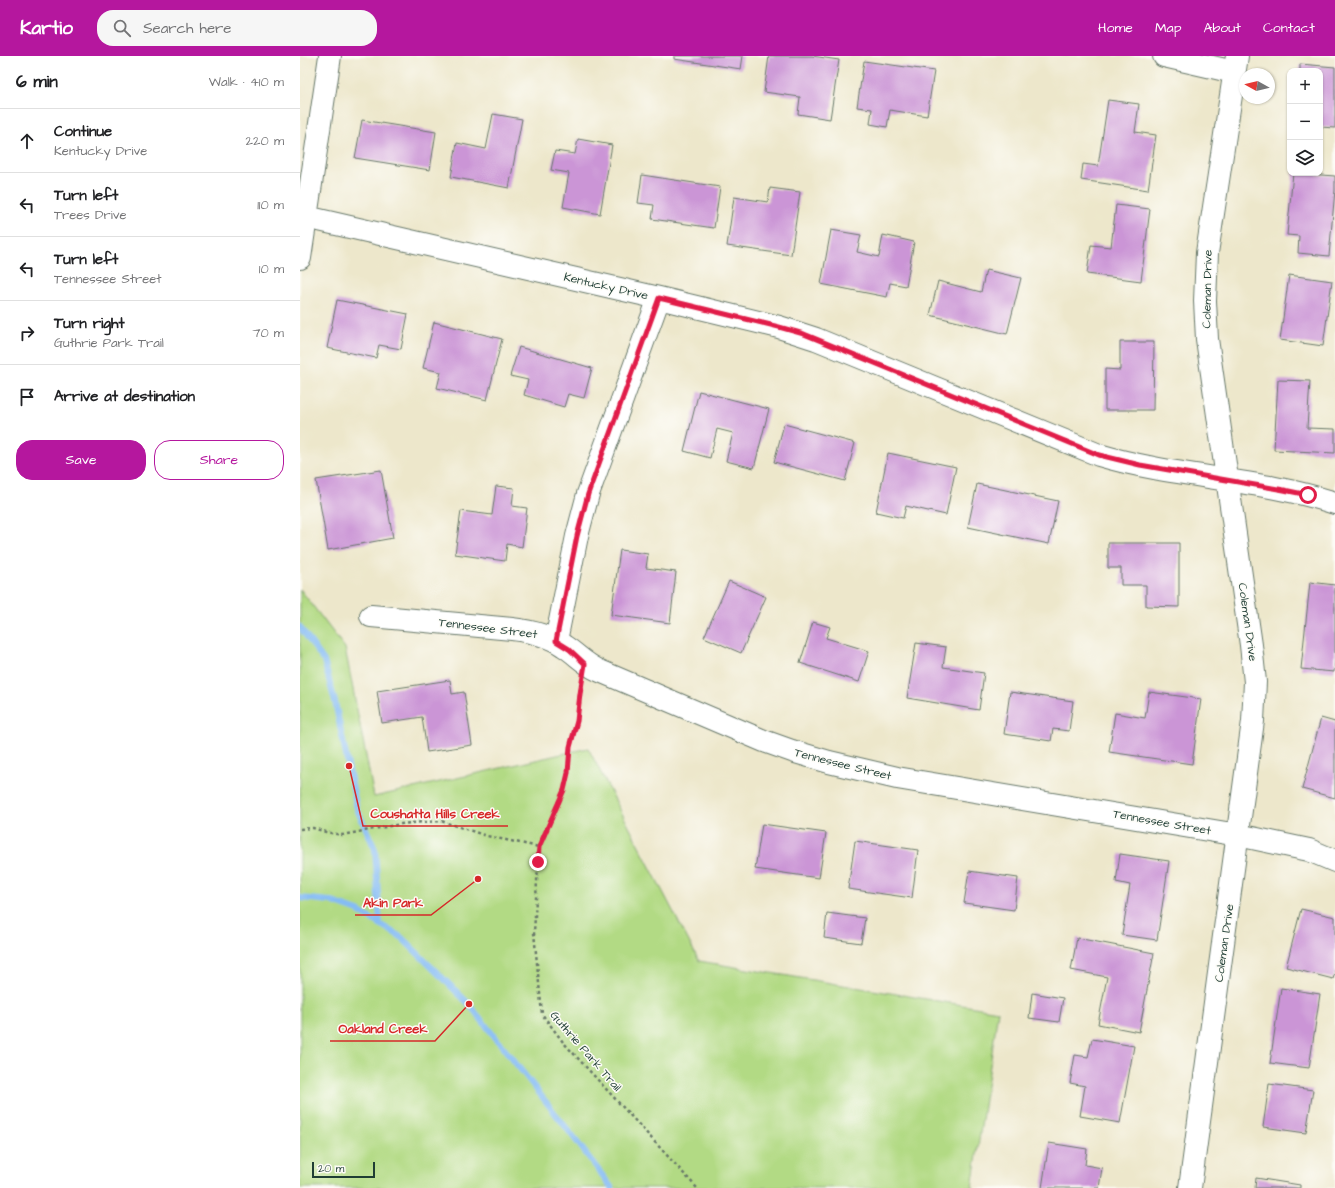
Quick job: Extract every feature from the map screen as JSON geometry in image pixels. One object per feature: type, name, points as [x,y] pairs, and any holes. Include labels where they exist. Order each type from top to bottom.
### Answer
[{"type":"street","points":[[300,258],[330,56]]},
{"type":"street","points":[[1164,56],[1235,64]]},
{"type":"street","name":"Coleman Drive","points":[[1190,1188],[1253,721],[1255,682],[1207,339],[1205,301],[1209,238],[1235,64]]},
{"type":"street","name":"Kentucky Drive","points":[[306,217],[779,327],[804,334],[1099,455],[1140,465],[1284,490],[1335,503]]},
{"type":"street","points":[[556,641],[577,536],[588,494],[659,298]]},
{"type":"street","name":"Tennessee Street","points":[[371,616],[523,630],[543,635],[569,649],[585,664],[600,671],[764,741],[829,762],[897,778],[1238,835],[1309,850],[1335,860]]},
{"type":"path","name":"Guthrie Park Trail","points":[[585,664],[577,721],[570,747],[568,773],[564,790],[539,847],[534,933],[542,1014],[563,1042],[696,1188]]},
{"type":"path","points":[[300,829],[313,828],[342,835],[401,824],[441,821],[487,836],[539,847]]},
{"type":"green space","points":[[300,589],[345,648],[374,797],[588,748],[699,961],[998,1011],[972,1188],[300,1188]]},
{"type":"building","points":[[674,56],[743,56],[741,69],[674,59]]},
{"type":"building","points":[[769,56],[812,56],[839,60],[830,119],[798,114],[800,97],[764,92]]},
{"type":"building","points":[[864,61],[934,71],[927,116],[890,110],[887,127],[870,124],[872,109],[857,107]]},
{"type":"building","points":[[1300,64],[1335,67],[1335,128],[1323,127],[1323,68],[1300,68]]},
{"type":"building","points":[[1108,100],[1139,104],[1135,132],[1156,135],[1148,190],[1081,180],[1083,164],[1098,166]]},
{"type":"building","points":[[493,114],[522,119],[509,188],[451,177],[457,143],[486,149]]},
{"type":"building","points":[[362,120],[436,132],[430,170],[355,158]]},
{"type":"building","points":[[578,139],[612,145],[600,214],[563,207],[569,173],[551,170],[555,151],[575,154]]},
{"type":"building","points":[[642,175],[720,187],[714,228],[652,219],[654,205],[638,203]]},
{"type":"building","points":[[1293,176],[1335,176],[1329,256],[1298,253],[1299,236],[1287,235]]},
{"type":"building","points":[[770,188],[800,192],[791,255],[727,246],[734,197],[768,202]]},
{"type":"building","points":[[1116,205],[1150,209],[1141,281],[1087,274],[1091,245],[1111,247]]},
{"type":"building","points":[[831,230],[861,235],[857,252],[879,257],[883,235],[914,242],[906,286],[890,283],[887,297],[821,284]]},
{"type":"building","points":[[986,270],[1021,278],[1007,334],[930,315],[938,281],[981,292]]},
{"type":"building","points":[[1289,275],[1332,281],[1323,346],[1280,340]]},
{"type":"building","points":[[337,300],[408,314],[401,349],[379,345],[376,358],[327,348]]},
{"type":"building","points":[[434,322],[502,339],[487,400],[437,388],[441,372],[423,368]]},
{"type":"building","points":[[1120,342],[1154,342],[1153,410],[1105,410],[1105,369],[1120,370]]},
{"type":"building","points":[[519,347],[592,368],[584,398],[568,394],[564,407],[524,395],[528,380],[510,376]]},
{"type":"building","points":[[1278,380],[1310,381],[1307,428],[1335,429],[1335,453],[1274,450]]},
{"type":"building","points":[[699,391],[769,409],[754,468],[726,461],[733,433],[717,429],[710,458],[684,451]]},
{"type":"building","points":[[784,424],[855,443],[845,481],[774,462]]},
{"type":"building","points":[[888,453],[956,467],[946,515],[906,506],[903,518],[876,512]]},
{"type":"building","points":[[381,470],[393,538],[328,550],[316,480]]},
{"type":"building","points":[[977,484],[1058,501],[1049,544],[968,527]]},
{"type":"building","points":[[496,486],[514,488],[512,506],[527,508],[522,547],[507,544],[505,561],[455,554],[461,511],[492,515]]},
{"type":"building","points":[[1108,543],[1179,543],[1179,607],[1146,606],[1146,585],[1121,585],[1121,568],[1108,568]]},
{"type":"building","points":[[620,550],[648,554],[646,568],[676,572],[670,623],[611,615]]},
{"type":"building","points":[[729,581],[766,597],[741,653],[704,637]]},
{"type":"building","points":[[1310,582],[1335,585],[1334,672],[1301,669]]},
{"type":"building","points":[[813,622],[830,627],[826,638],[869,651],[859,682],[800,663]]},
{"type":"building","points":[[916,643],[946,647],[943,667],[984,673],[979,710],[907,698]]},
{"type":"building","points":[[450,680],[452,694],[464,692],[472,745],[427,752],[422,717],[382,723],[377,691]]},
{"type":"building","points":[[1010,692],[1073,701],[1069,731],[1053,729],[1051,741],[1004,734]]},
{"type":"building","points":[[1149,692],[1201,699],[1192,764],[1109,752],[1115,713],[1145,718]]},
{"type":"building","points":[[1321,718],[1335,722],[1335,798],[1302,789]]},
{"type":"building","points":[[762,824],[826,833],[819,878],[755,869]]},
{"type":"building","points":[[855,841],[918,850],[912,898],[848,889]]},
{"type":"building","points":[[1120,854],[1169,861],[1157,940],[1122,935],[1130,885],[1116,882]]},
{"type":"building","points":[[969,871],[1018,878],[1014,910],[964,903]]},
{"type":"building","points":[[1301,909],[1335,917],[1335,973],[1333,979],[1286,967]]},
{"type":"building","points":[[827,913],[865,918],[861,943],[824,938]]},
{"type":"building","points":[[1077,938],[1154,953],[1139,1032],[1098,1024],[1107,977],[1071,970]]},
{"type":"building","points":[[1281,988],[1320,994],[1309,1068],[1270,1063]]},
{"type":"building","points":[[1032,993],[1063,998],[1059,1022],[1029,1018]]},
{"type":"building","points":[[1092,1039],[1134,1046],[1120,1123],[1080,1116],[1085,1086],[1070,1083],[1075,1055],[1088,1057]]},
{"type":"building","points":[[1269,1084],[1313,1090],[1306,1133],[1263,1127]]},
{"type":"building","points":[[1049,1143],[1087,1149],[1085,1165],[1102,1168],[1099,1188],[1042,1188]]},
{"type":"building","points":[[1256,1178],[1300,1185],[1300,1188],[1255,1188]]},
{"type":"waterway","points":[[300,627],[324,661],[335,702],[357,809],[375,849],[380,924]]},
{"type":"waterway","points":[[300,898],[330,901],[358,911],[401,937],[469,1004],[612,1188]]},
{"type":"place","name":"Coushatta Hills Creek","points":[[349,766]]},
{"type":"place","name":"Akin Park","points":[[478,879]]},
{"type":"place","name":"Oakland Creek","points":[[469,1004]]},
{"type":"route","points":[[538,862],[539,847],[564,790],[568,773],[570,747],[577,721],[585,664],[569,649],[556,641],[577,536],[588,494],[659,298],[804,334],[1086,451],[1112,459],[1308,495]]}]
